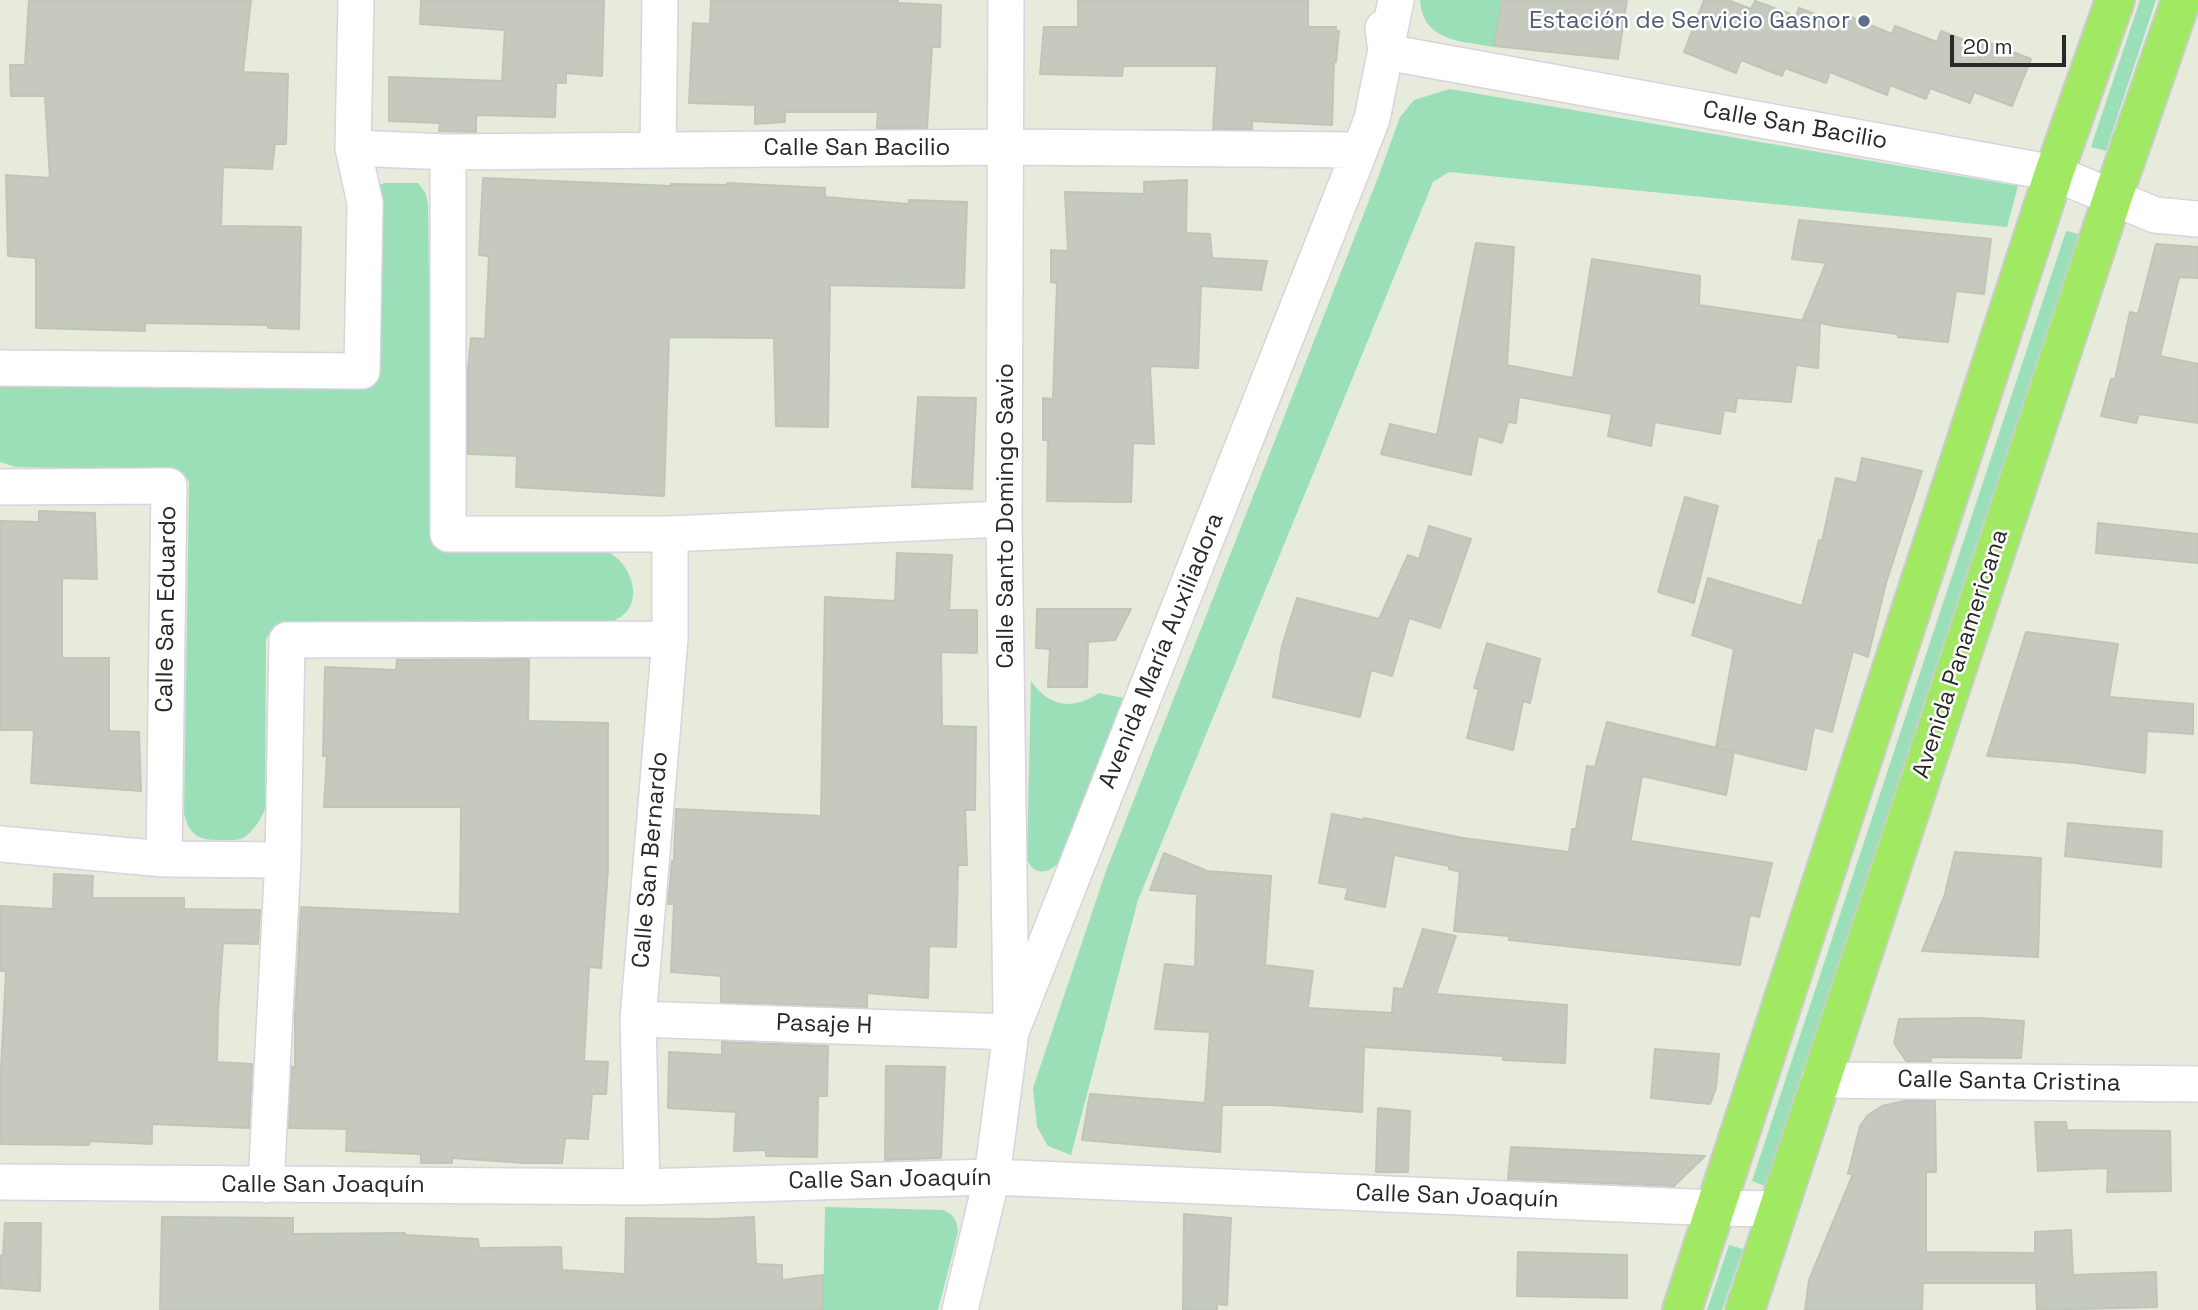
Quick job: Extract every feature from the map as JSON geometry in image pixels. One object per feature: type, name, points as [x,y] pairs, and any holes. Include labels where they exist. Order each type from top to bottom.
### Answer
[{"type":"main road","points":[[1682,1310],[2054,173],[2115,0]]},
{"type":"main road","name":"Avenida Panamericana","points":[[1745,1310],[2112,199],[2182,0]]},
{"type":"street","points":[[0,368],[362,371],[365,203],[353,149],[356,0]]},
{"type":"street","points":[[658,150],[660,0]]},
{"type":"street","name":"Calle Santo Domingo Savio","points":[[1006,0],[1004,519],[1011,1032]]},
{"type":"street","points":[[1379,0],[1386,52]]},
{"type":"street","name":"Avenida María Auxiliadora","points":[[960,1310],[992,1177],[1011,1032],[1372,119],[1396,0]]},
{"type":"street","name":"Calle San Bacilio","points":[[1386,52],[2054,173],[2155,215],[2198,219]]},
{"type":"street","name":"Calle San Bacilio","points":[[353,149],[448,152],[1006,147],[1360,150]]},
{"type":"street","points":[[448,152],[448,534],[670,534],[1004,519]]},
{"type":"street","name":"Calle San Eduardo","points":[[0,487],[169,486],[164,859]]},
{"type":"street","name":"Calle San Bernardo","points":[[642,1187],[638,1019],[670,639],[670,534]]},
{"type":"street","points":[[266,1185],[283,860],[287,640],[670,639]]},
{"type":"street","points":[[0,844],[164,859],[283,860]]},
{"type":"street","name":"Pasaje H","points":[[638,1019],[1011,1032]]},
{"type":"street","name":"Calle Santa Cristina","points":[[1819,1080],[2198,1084]]},
{"type":"street","name":"Calle San Joaquín","points":[[0,1182],[642,1187],[992,1177],[1780,1209]]},
{"type":"green space","points":[[1420,0],[1501,0],[1494,47],[1457,41],[1436,32],[1423,14]]},
{"type":"green space","points":[[2140,0],[2156,0],[2106,151],[2091,147]]},
{"type":"green space","points":[[1450,89],[2018,186],[2007,227],[1449,172],[1433,182],[1138,900],[1071,1155],[1048,1146],[1037,1127],[1033,1088],[1106,871],[1400,117],[1414,100]]},
{"type":"green space","points":[[385,183],[418,183],[425,192],[428,203],[432,527],[608,552],[626,569],[633,591],[632,602],[618,619],[605,623],[288,622],[277,626],[266,640],[265,809],[255,827],[243,838],[203,838],[197,836],[189,827],[184,813],[189,482],[183,473],[177,470],[16,467],[0,462],[0,386],[6,383],[340,384],[374,186]]},
{"type":"green space","points":[[2066,231],[2079,234],[1765,1186],[1752,1181]]},
{"type":"green space","points":[[1031,681],[1046,697],[1062,704],[1080,702],[1099,693],[1124,698],[1063,858],[1054,867],[1044,871],[1035,869],[1027,859]]},
{"type":"green space","points":[[825,1207],[943,1210],[952,1216],[958,1232],[938,1310],[823,1310]]},
{"type":"green space","points":[[1729,1245],[1743,1249],[1722,1310],[1707,1310]]},
{"type":"building","points":[[29,0],[251,0],[243,72],[288,74],[286,144],[275,144],[272,169],[223,167],[221,226],[301,227],[299,329],[268,328],[268,325],[145,323],[145,331],[36,328],[36,258],[8,256],[6,175],[50,178],[45,96],[11,96],[10,65],[25,65]]},
{"type":"building","points":[[421,0],[604,0],[602,76],[566,73],[566,83],[556,83],[555,117],[476,115],[476,132],[439,131],[440,123],[389,121],[389,77],[502,81],[505,30],[420,24]]},
{"type":"building","points":[[711,0],[898,0],[898,3],[941,5],[940,47],[932,47],[927,128],[877,128],[878,112],[785,112],[785,122],[755,124],[755,105],[689,103],[693,23],[710,24]]},
{"type":"building","points":[[1078,0],[1308,0],[1308,27],[1336,27],[1336,31],[1339,31],[1334,62],[1332,125],[1252,121],[1252,129],[1213,129],[1217,66],[1123,66],[1122,76],[1040,74],[1044,27],[1078,27]]},
{"type":"building","points":[[1502,0],[1627,0],[1618,59],[1494,46]]},
{"type":"building","points":[[1704,0],[1728,0],[1751,9],[1755,1],[1796,16],[1799,8],[1847,26],[1851,17],[1892,34],[1895,26],[1937,42],[1941,31],[1982,47],[1984,41],[2031,59],[2012,106],[1974,92],[1970,103],[1930,88],[1926,99],[1890,85],[1887,95],[1830,72],[1826,83],[1785,68],[1782,76],[1741,60],[1736,73],[1684,52]]},
{"type":"building","points":[[483,178],[671,186],[727,183],[825,188],[825,197],[909,204],[909,200],[967,202],[964,288],[830,285],[828,427],[776,426],[774,338],[669,337],[664,496],[516,487],[517,456],[468,454],[468,369],[471,338],[485,339],[489,256],[479,255]]},
{"type":"building","points":[[1187,180],[1186,233],[1210,234],[1212,258],[1267,261],[1261,290],[1201,286],[1198,368],[1150,366],[1154,444],[1133,443],[1131,502],[1047,501],[1048,440],[1043,440],[1043,398],[1053,399],[1057,283],[1051,282],[1051,250],[1068,251],[1065,192],[1144,194],[1144,182]]},
{"type":"building","points":[[1799,220],[1991,239],[1984,294],[1956,291],[1948,342],[1898,337],[1898,334],[1803,319],[1826,263],[1792,259]]},
{"type":"building","points":[[1476,243],[1514,247],[1507,365],[1573,378],[1592,259],[1700,276],[1699,305],[1820,323],[1818,368],[1796,365],[1791,402],[1737,398],[1735,412],[1724,410],[1720,434],[1655,422],[1651,446],[1608,436],[1612,414],[1519,397],[1516,423],[1508,422],[1502,443],[1478,436],[1471,475],[1381,454],[1390,424],[1437,435]]},
{"type":"building","points":[[2156,244],[2198,247],[2198,278],[2179,277],[2160,356],[2198,364],[2198,423],[2139,414],[2136,423],[2101,416],[2111,379],[2115,379],[2130,312],[2138,314]]},
{"type":"building","points":[[918,397],[976,398],[972,489],[912,487]]},
{"type":"building","points":[[1862,458],[1922,471],[1886,583],[1868,657],[1853,651],[1832,732],[1814,727],[1806,770],[1716,748],[1734,649],[1692,635],[1708,578],[1802,606],[1819,540],[1822,541],[1836,478],[1857,483]]},
{"type":"building","points":[[1685,497],[1718,506],[1694,603],[1658,592]]},
{"type":"building","points":[[39,511],[95,513],[97,579],[62,578],[62,658],[109,658],[109,731],[139,732],[141,791],[31,783],[34,730],[0,730],[0,521],[39,522]]},
{"type":"building","points":[[2098,523],[2198,534],[2198,563],[2096,553]]},
{"type":"building","points":[[1429,526],[1471,539],[1440,628],[1409,618],[1392,676],[1371,670],[1360,717],[1273,697],[1282,646],[1297,598],[1379,619],[1408,555],[1419,559]]},
{"type":"building","points":[[897,553],[952,555],[949,610],[977,610],[977,653],[941,652],[942,726],[976,727],[975,810],[965,810],[967,865],[958,865],[956,947],[929,946],[928,998],[867,993],[867,1007],[721,1002],[721,976],[671,972],[674,904],[668,904],[674,861],[676,809],[821,816],[825,597],[895,601]]},
{"type":"building","points":[[1037,609],[1131,609],[1115,640],[1088,642],[1087,687],[1048,687],[1050,649],[1036,648]]},
{"type":"building","points":[[2026,632],[2118,644],[2109,697],[2193,704],[2193,734],[2147,731],[2145,773],[2075,763],[1987,756]]},
{"type":"building","points":[[1487,643],[1540,659],[1530,703],[1523,701],[1513,750],[1467,738],[1479,689],[1474,688]]},
{"type":"building","points":[[529,659],[528,721],[608,723],[608,869],[601,968],[589,967],[584,1061],[608,1062],[606,1094],[592,1094],[588,1139],[565,1138],[562,1163],[452,1158],[452,1163],[421,1163],[421,1154],[346,1151],[347,1129],[289,1128],[292,1067],[295,1067],[301,907],[460,914],[461,807],[324,807],[327,756],[323,756],[325,667],[396,670],[397,660]]},
{"type":"building","points":[[1607,722],[1734,752],[1726,795],[1642,776],[1631,841],[1772,863],[1759,917],[1750,915],[1740,965],[1509,940],[1509,936],[1454,931],[1460,872],[1449,869],[1449,866],[1394,855],[1385,907],[1345,899],[1348,888],[1319,883],[1332,814],[1463,838],[1569,852],[1572,829],[1576,829],[1587,766],[1595,767]]},
{"type":"building","points":[[2068,823],[2162,831],[2161,867],[2065,856]]},
{"type":"building","points":[[1955,852],[2041,858],[2038,957],[1922,951],[1945,894]]},
{"type":"building","points":[[1164,853],[1207,871],[1271,876],[1265,965],[1313,971],[1308,1008],[1392,1013],[1394,988],[1403,989],[1423,929],[1456,936],[1436,994],[1567,1005],[1565,1063],[1364,1047],[1362,1112],[1272,1105],[1222,1105],[1220,1152],[1082,1140],[1090,1094],[1205,1103],[1210,1032],[1155,1029],[1165,964],[1195,967],[1197,894],[1150,890]]},
{"type":"building","points":[[54,874],[93,876],[92,898],[184,898],[184,909],[260,910],[258,944],[223,943],[218,1013],[217,1062],[252,1064],[249,1128],[152,1124],[152,1144],[89,1141],[89,1145],[0,1144],[6,971],[0,971],[0,906],[53,909]]},
{"type":"building","points":[[1979,1018],[2024,1021],[2021,1058],[1931,1057],[1931,1061],[1906,1061],[1894,1043],[1899,1019]]},
{"type":"building","points":[[722,1042],[828,1046],[827,1096],[818,1096],[817,1157],[766,1156],[766,1150],[734,1151],[736,1112],[668,1108],[669,1052],[722,1055]]},
{"type":"building","points":[[1655,1049],[1719,1054],[1716,1088],[1710,1104],[1651,1098]]},
{"type":"building","points":[[886,1066],[945,1067],[941,1158],[885,1160]]},
{"type":"building","points":[[1904,1101],[1935,1101],[1936,1172],[1926,1172],[1926,1252],[2035,1253],[2035,1232],[2071,1230],[2073,1275],[2156,1272],[2157,1307],[2037,1310],[2036,1283],[1923,1283],[1922,1310],[1805,1310],[1809,1280],[1853,1174],[1848,1174],[1860,1126],[1868,1115],[1882,1106]]},
{"type":"building","points":[[1378,1108],[1410,1111],[1408,1172],[1376,1172]]},
{"type":"building","points":[[2035,1122],[2066,1122],[2067,1130],[2170,1131],[2171,1191],[2107,1192],[2108,1168],[2038,1171]]},
{"type":"building","points":[[1511,1147],[1705,1156],[1674,1186],[1508,1179]]},
{"type":"building","points":[[1184,1214],[1231,1218],[1227,1305],[1217,1304],[1217,1310],[1183,1310]]},
{"type":"building","points":[[162,1217],[293,1218],[293,1234],[405,1233],[478,1239],[479,1248],[561,1247],[562,1270],[625,1274],[626,1218],[754,1217],[756,1264],[782,1265],[782,1280],[823,1275],[823,1310],[160,1310]]},
{"type":"building","points":[[5,1223],[41,1223],[40,1291],[0,1288],[0,1256],[3,1255]]},
{"type":"building","points":[[1518,1252],[1627,1255],[1627,1298],[1517,1296]]},
{"type":"place","name":"Estación de Servicio Gasnor","points":[[1864,21]]}]
